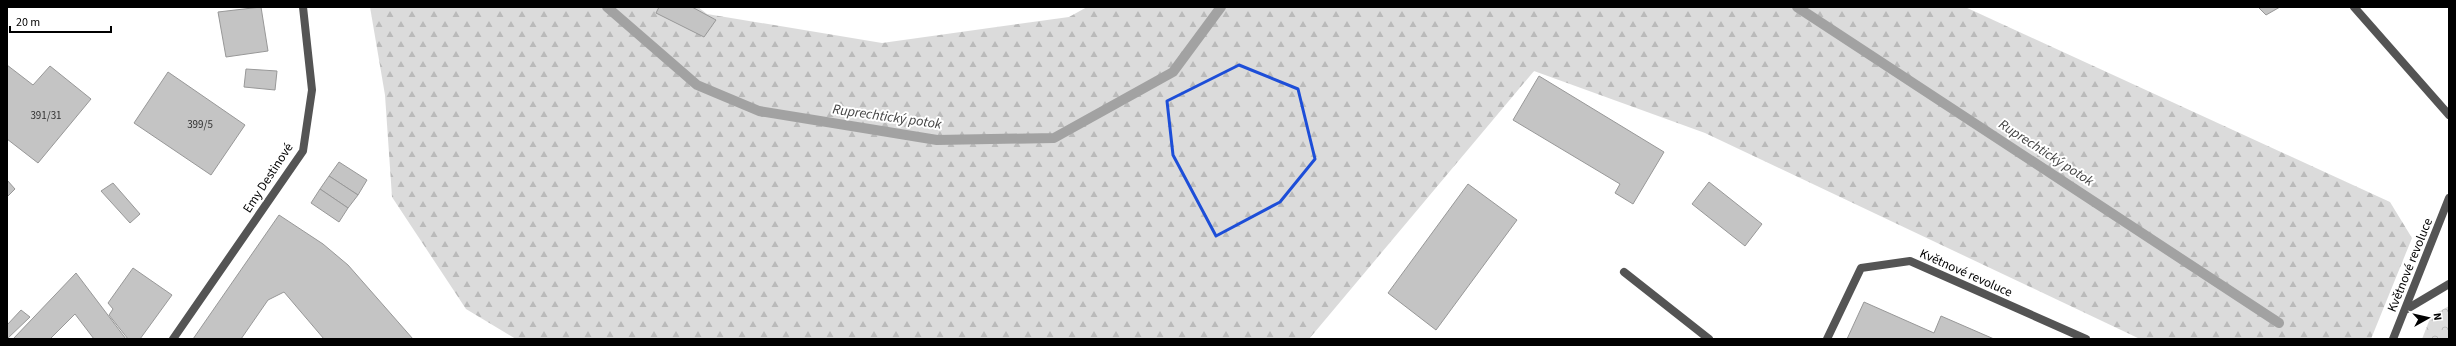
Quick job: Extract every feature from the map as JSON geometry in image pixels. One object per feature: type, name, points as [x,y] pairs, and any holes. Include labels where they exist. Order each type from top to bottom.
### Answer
[{"type":"street","name":"Emy Destinové","points":[[173,339],[303,151],[312,90],[303,7]]},
{"type":"street","points":[[2354,7],[2449,115]]},
{"type":"street","name":"Květnové revoluce","points":[[2392,339],[2406,309],[2449,198]]},
{"type":"street","name":"Květnové revoluce","points":[[1827,339],[1861,268],[1910,261],[2086,339]]},
{"type":"street","points":[[1624,272],[1709,339]]},
{"type":"street","points":[[2406,309],[2449,284]]},
{"type":"highlighted area","points":[[1239,65],[1298,89],[1315,159],[1280,202],[1216,236],[1173,155],[1167,101]]},
{"type":"green space","points":[[370,7],[698,7],[707,14],[882,43],[1069,17],[1087,7],[1965,7],[2390,202],[2412,238],[2371,339],[2140,339],[1705,133],[1534,71],[1309,339],[516,339],[466,309],[392,197],[385,95]]},
{"type":"green space","points":[[2449,306],[2449,339],[2422,339],[2431,316]]},
{"type":"building","points":[[261,7],[268,51],[226,57],[218,12]]},
{"type":"building","points":[[659,7],[692,7],[716,20],[704,37],[656,13]]},
{"type":"building","points":[[2258,7],[2280,7],[2266,15]]},
{"type":"building","points":[[7,65],[33,85],[50,66],[91,99],[38,163],[7,139]]},
{"type":"building","points":[[246,69],[277,71],[275,90],[244,87]]},
{"type":"building","points":[[168,72],[245,125],[211,175],[134,123]]},
{"type":"building","points":[[1539,76],[1664,152],[1633,204],[1615,193],[1620,184],[1513,120]]},
{"type":"building","points":[[339,162],[367,180],[358,195],[329,176]]},
{"type":"building","points":[[329,176],[358,195],[348,208],[320,189]]},
{"type":"building","points":[[7,180],[15,189],[7,197]]},
{"type":"building","points":[[1709,182],[1762,224],[1745,246],[1692,204]]},
{"type":"building","points":[[113,183],[140,214],[130,223],[101,191]]},
{"type":"building","points":[[1468,184],[1517,220],[1436,330],[1388,293]]},
{"type":"building","points":[[320,189],[348,208],[339,222],[311,203]]},
{"type":"building","points":[[279,215],[323,244],[348,265],[413,339],[324,339],[284,292],[268,300],[241,339],[193,339]]},
{"type":"building","points":[[133,268],[172,295],[140,339],[128,339],[109,315],[113,309],[108,303]]},
{"type":"building","points":[[76,273],[126,339],[94,339],[75,314],[50,339],[13,339]]},
{"type":"building","points":[[1864,302],[1934,333],[1941,316],[1994,339],[1847,339]]},
{"type":"building","points":[[21,310],[30,317],[7,339],[7,325]]},
{"type":"waterway","name":"Ruprechtický potok","points":[[607,7],[697,85],[759,111],[937,140],[1054,138],[1173,72],[1221,7]]},
{"type":"waterway","name":"Ruprechtický potok","points":[[1797,7],[2279,323]]}]
